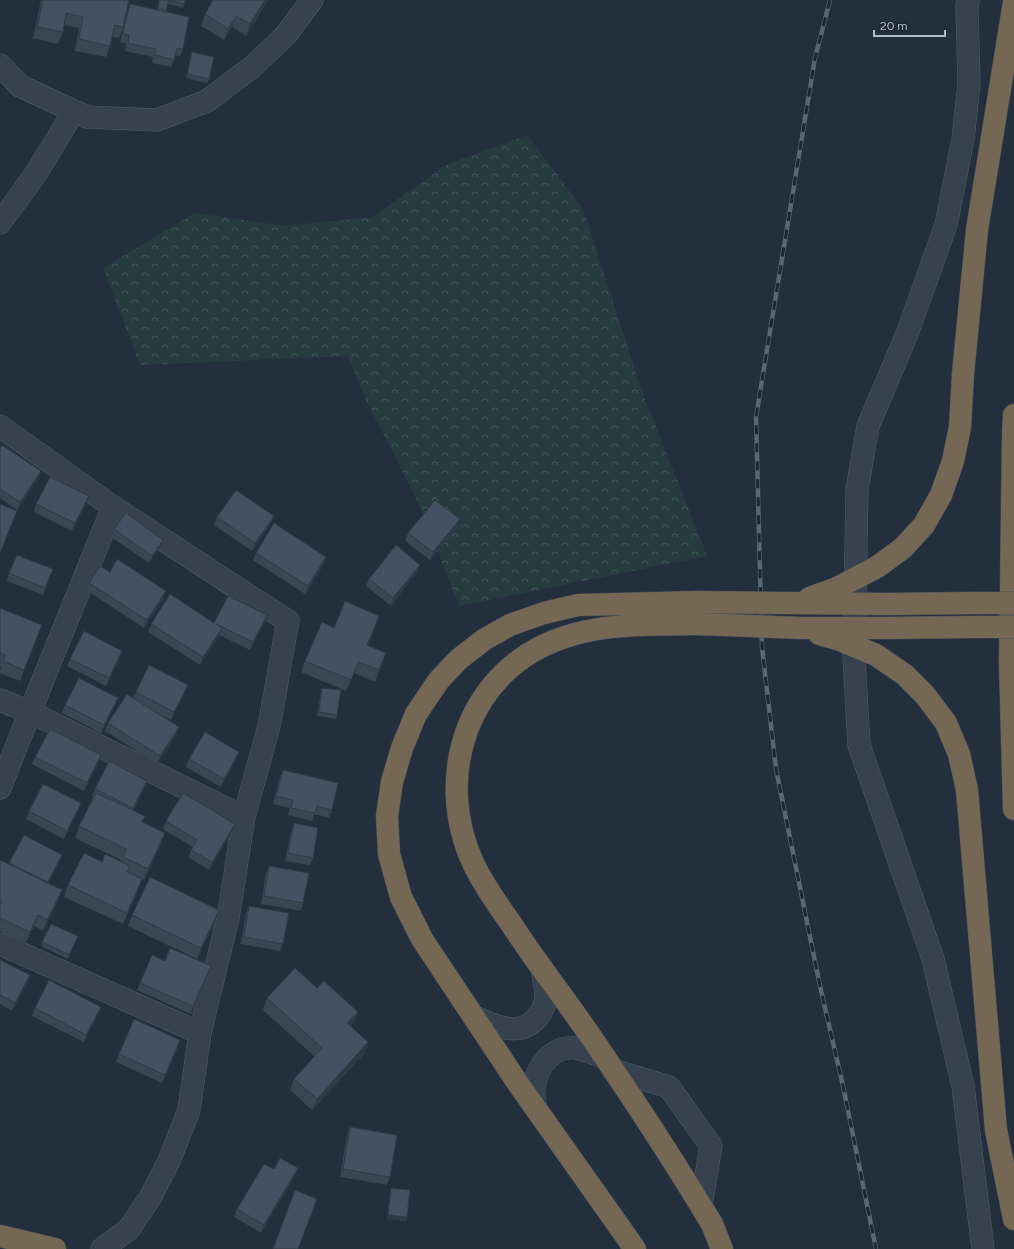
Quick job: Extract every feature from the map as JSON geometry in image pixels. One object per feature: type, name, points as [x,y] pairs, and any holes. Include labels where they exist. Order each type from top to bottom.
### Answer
[{"type":"highway","points":[[792,603],[837,588],[877,567],[903,548],[924,525],[941,495],[953,461],[960,427],[963,374],[977,230],[1014,2]]},
{"type":"highway","points":[[1014,415],[1012,437],[1010,663],[1014,810]]},
{"type":"highway","points":[[635,1249],[517,1082],[422,939],[401,896],[389,854],[387,816],[392,782],[402,748],[416,714],[439,680],[459,659],[485,639],[510,625],[544,613],[578,605],[696,602],[886,604],[1014,603]]},
{"type":"highway","points":[[722,1249],[712,1224],[701,1205],[609,1064],[490,893],[474,864],[462,834],[458,805],[457,772],[463,738],[479,703],[503,673],[531,652],[564,637],[602,628],[695,624],[801,628],[1014,627]]},
{"type":"highway","points":[[801,628],[840,640],[876,655],[905,675],[925,695],[946,723],[959,754],[967,790],[996,1130],[1014,1219]]},
{"type":"highway","points":[[0,1236],[55,1249]]},
{"type":"street","points":[[0,65],[20,86],[87,117],[157,120],[207,101],[251,68],[285,36],[312,0]]},
{"type":"street","points":[[968,0],[969,84],[963,140],[946,225],[907,334],[868,426],[857,490],[854,658],[859,745],[933,959],[963,1086],[983,1249]]},
{"type":"street","points":[[0,223],[37,172],[74,111]]},
{"type":"street","points":[[0,426],[113,507],[288,621],[268,726],[244,817],[228,918],[200,1033],[189,1110],[169,1162],[150,1198],[129,1229],[102,1249]]},
{"type":"street","points":[[0,788],[113,507]]},
{"type":"street","points":[[0,700],[30,712],[244,817]]},
{"type":"street","points":[[0,944],[200,1033]]},
{"type":"street","points":[[475,1017],[498,1027],[510,1029],[524,1027],[536,1019],[543,1009],[546,997],[542,968]]},
{"type":"street","points":[[536,1109],[534,1088],[538,1072],[547,1058],[558,1049],[574,1048],[609,1064],[669,1087],[711,1146],[701,1205]]},
{"type":"green space","points":[[527,135],[583,209],[643,394],[707,556],[459,606],[420,506],[365,398],[348,356],[140,365],[103,268],[195,213],[284,226],[372,217],[448,164]]},
{"type":"building","points":[[43,0],[129,0],[123,27],[115,25],[110,46],[79,39],[83,17],[66,13],[63,32],[37,27]]},
{"type":"building","points":[[159,0],[169,0],[166,10],[158,8]]},
{"type":"building","points":[[169,0],[185,0],[184,4]]},
{"type":"building","points":[[213,0],[265,0],[250,24],[236,16],[228,29],[205,14]]},
{"type":"building","points":[[130,4],[189,17],[183,49],[177,48],[174,60],[155,55],[156,49],[128,43],[129,35],[123,34]]},
{"type":"building","points":[[192,52],[214,57],[209,79],[187,74]]},
{"type":"building","points":[[2,445],[41,471],[20,502],[0,489],[0,448]]},
{"type":"building","points":[[50,477],[89,496],[75,523],[36,504]]},
{"type":"building","points":[[236,490],[274,516],[255,543],[217,517]]},
{"type":"building","points":[[435,500],[460,519],[433,552],[408,533]]},
{"type":"building","points":[[0,504],[17,511],[0,553]]},
{"type":"building","points":[[126,513],[163,540],[152,556],[114,529]]},
{"type":"building","points":[[274,523],[326,557],[308,586],[256,553]]},
{"type":"building","points":[[396,545],[420,565],[393,598],[369,579]]},
{"type":"building","points":[[17,555],[53,569],[45,588],[9,573]]},
{"type":"building","points":[[117,559],[166,591],[147,620],[89,583],[100,566],[110,572]]},
{"type":"building","points":[[170,594],[214,623],[228,596],[267,615],[253,642],[216,624],[222,628],[203,657],[151,624]]},
{"type":"building","points":[[345,601],[379,616],[367,645],[386,653],[379,670],[358,662],[351,680],[305,661],[322,622],[334,628]]},
{"type":"building","points":[[0,608],[42,625],[24,670],[3,661],[5,655],[0,653]]},
{"type":"building","points":[[84,631],[122,651],[109,678],[70,659]]},
{"type":"building","points":[[149,665],[188,685],[174,712],[136,692]]},
{"type":"building","points":[[79,678],[118,698],[104,725],[65,705]]},
{"type":"building","points":[[322,688],[341,690],[337,715],[319,712]]},
{"type":"building","points":[[127,694],[179,727],[160,756],[108,723]]},
{"type":"building","points":[[50,729],[101,755],[87,783],[35,757]]},
{"type":"building","points":[[205,732],[239,752],[224,779],[189,759]]},
{"type":"building","points":[[109,761],[147,781],[133,808],[95,789]]},
{"type":"building","points":[[283,770],[338,783],[332,810],[317,806],[315,813],[291,808],[293,800],[276,796]]},
{"type":"building","points":[[43,784],[81,803],[67,831],[29,811]]},
{"type":"building","points":[[96,793],[145,816],[142,822],[165,833],[148,869],[123,857],[126,849],[79,826]]},
{"type":"building","points":[[183,793],[235,824],[212,862],[191,850],[197,840],[166,821]]},
{"type":"building","points":[[294,823],[318,828],[313,858],[288,853]]},
{"type":"building","points":[[24,835],[62,855],[48,882],[9,863]]},
{"type":"building","points":[[84,853],[102,862],[105,854],[130,866],[127,872],[142,879],[127,913],[68,885]]},
{"type":"building","points":[[0,860],[62,890],[47,920],[38,915],[30,932],[0,918],[0,905],[2,901],[0,900]]},
{"type":"building","points":[[269,866],[309,873],[303,903],[264,896]]},
{"type":"building","points":[[150,877],[219,910],[201,948],[132,915]]},
{"type":"building","points":[[249,906],[289,913],[283,944],[244,937]]},
{"type":"building","points":[[51,924],[78,936],[69,955],[42,942]]},
{"type":"building","points":[[170,948],[211,966],[193,1006],[140,983],[152,955],[165,961]]},
{"type":"building","points":[[0,960],[30,975],[15,1003],[0,995]]},
{"type":"building","points":[[295,968],[317,988],[324,981],[358,1012],[347,1023],[368,1042],[317,1099],[294,1079],[322,1048],[267,998]]},
{"type":"building","points":[[49,980],[101,1007],[86,1035],[35,1008]]},
{"type":"building","points":[[134,1019],[180,1040],[165,1075],[119,1054]]},
{"type":"building","points":[[350,1127],[397,1135],[390,1177],[343,1169]]},
{"type":"building","points":[[280,1158],[298,1168],[264,1225],[237,1209],[264,1164],[274,1169]]},
{"type":"building","points":[[391,1188],[410,1190],[407,1217],[388,1215]]},
{"type":"building","points":[[295,1190],[317,1199],[298,1249],[273,1249]]},
{"type":"railway","points":[[830,0],[815,58],[756,417],[762,647],[776,769],[876,1249]]}]
